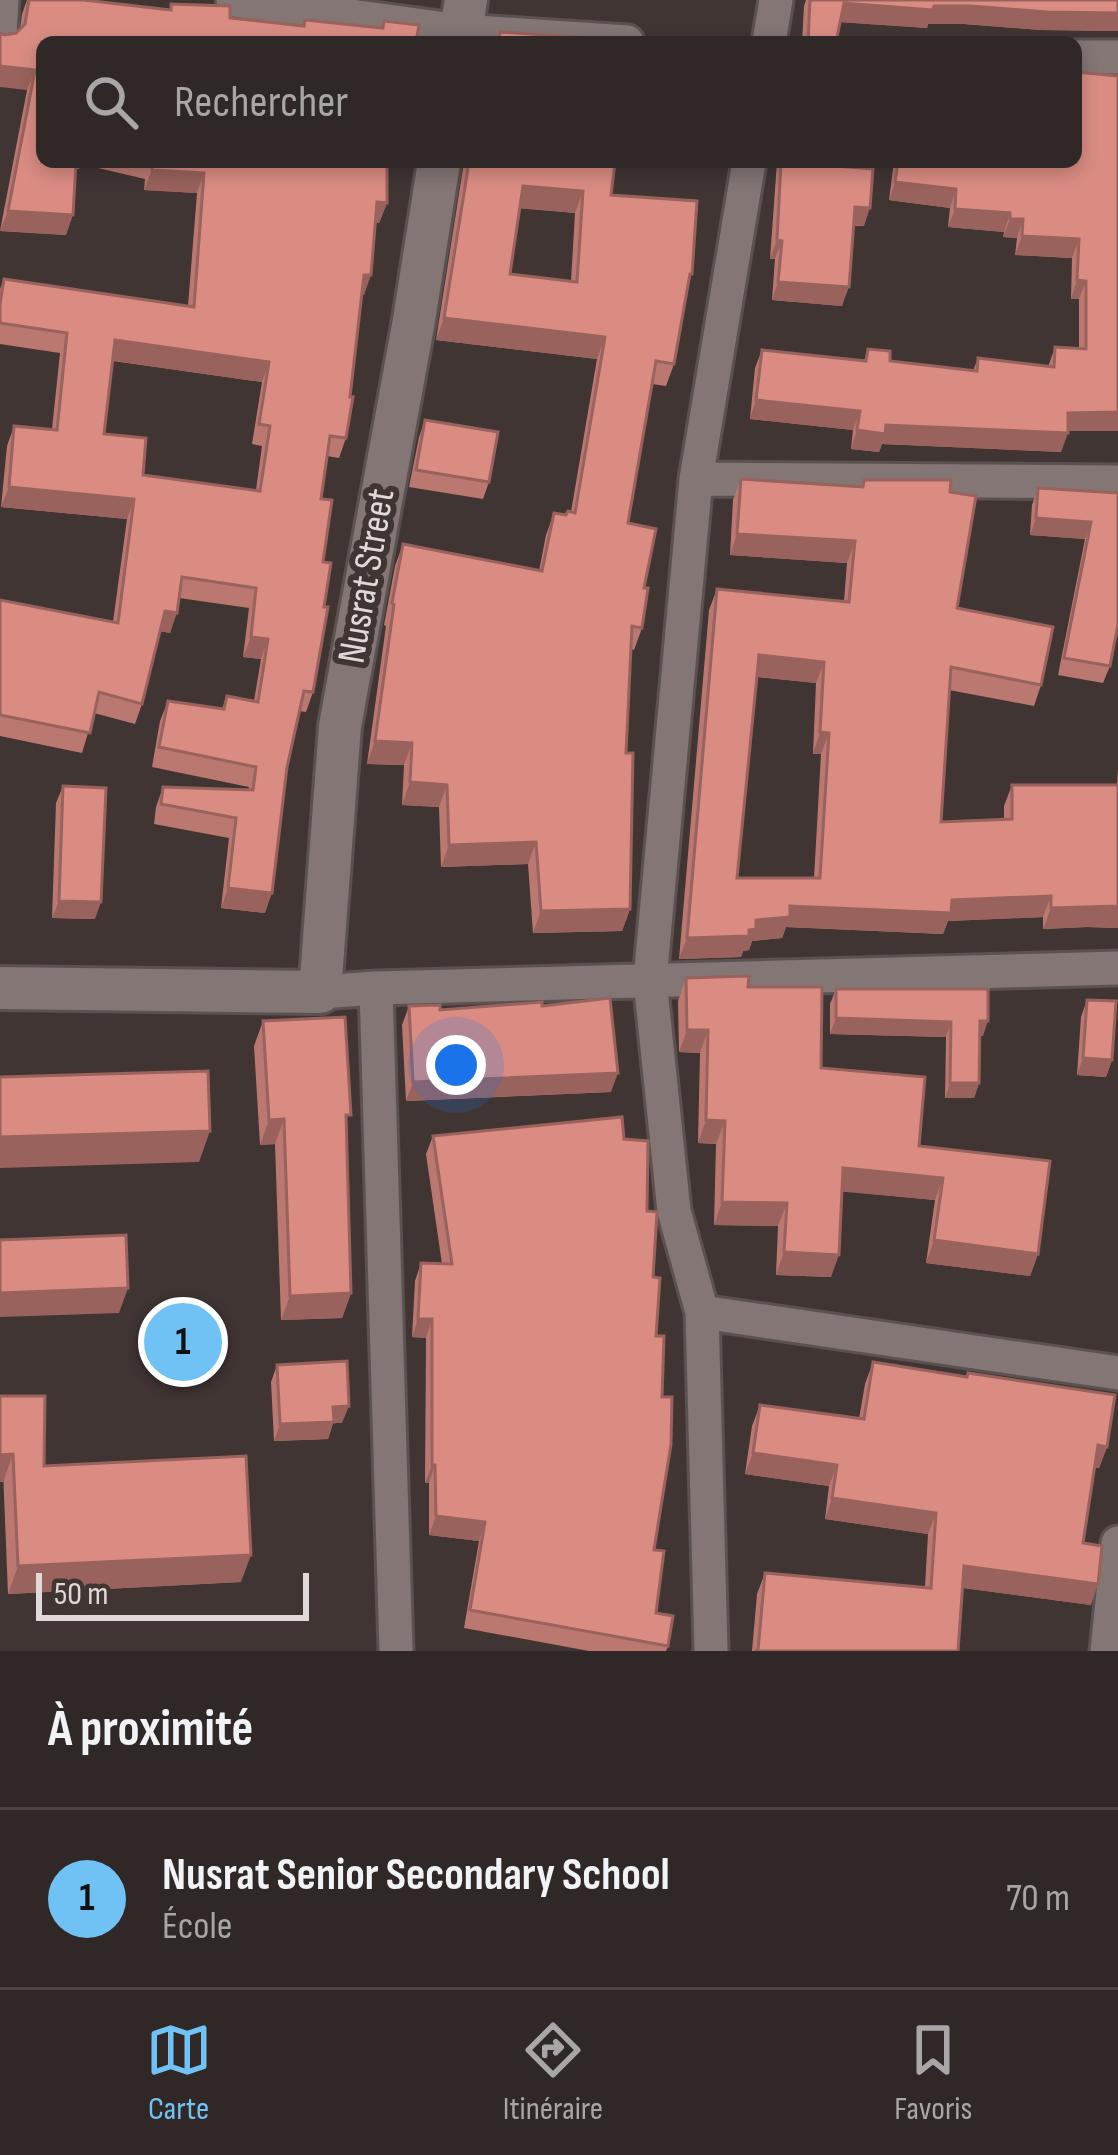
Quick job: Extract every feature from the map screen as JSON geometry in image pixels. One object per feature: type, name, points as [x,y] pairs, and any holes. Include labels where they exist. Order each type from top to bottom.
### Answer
[{"type":"street","points":[[0,34],[2,0]]},
{"type":"street","points":[[233,0],[572,36]]},
{"type":"street","points":[[770,36],[776,0]]},
{"type":"street","points":[[1082,56],[1118,57]]},
{"type":"street","name":"Nusrat Street","points":[[320,992],[340,726],[439,168]]},
{"type":"street","points":[[711,1651],[702,1312],[674,1211],[650,980],[696,479],[748,168]]},
{"type":"street","points":[[696,479],[1118,482]]},
{"type":"street","points":[[0,988],[320,992],[1118,968]]},
{"type":"street","points":[[376,988],[396,1651]]},
{"type":"street","points":[[702,1312],[1118,1373]]},
{"type":"street","points":[[1107,1651],[1118,1543]]},
{"type":"building","points":[[29,0],[84,0],[171,10],[171,4],[230,6],[230,18],[304,26],[305,20],[383,28],[384,21],[419,25],[417,36],[36,36],[36,168],[76,168],[73,215],[8,211],[35,70],[0,66],[0,33],[16,33],[25,24]]},
{"type":"building","points":[[810,0],[1118,0],[1118,13],[971,6],[934,6],[933,10],[844,3],[837,36],[808,36]]},
{"type":"building","points":[[500,32],[560,36],[500,36]]},
{"type":"building","points":[[1082,73],[1118,76],[1118,412],[1068,413],[1068,433],[886,425],[885,434],[857,430],[860,411],[756,400],[762,350],[866,361],[868,349],[890,351],[890,361],[977,371],[978,358],[1054,367],[1055,347],[1086,349],[1086,281],[1077,280],[1079,239],[1022,236],[1023,219],[1010,219],[1010,213],[955,209],[956,189],[895,182],[897,168],[1082,168]]},
{"type":"building","points":[[152,168],[387,168],[387,203],[377,202],[371,275],[364,275],[346,438],[330,436],[321,499],[332,500],[323,562],[331,563],[324,607],[328,607],[313,692],[304,691],[287,767],[272,893],[228,888],[236,818],[161,804],[163,787],[253,790],[256,767],[159,747],[168,701],[224,709],[227,696],[258,702],[268,639],[251,637],[256,588],[182,577],[177,613],[165,611],[142,704],[99,692],[90,733],[0,715],[0,600],[118,623],[134,499],[9,487],[14,426],[57,430],[67,333],[0,323],[4,279],[194,307],[204,173]],"holes":[[[115,340],[269,362],[259,424],[270,426],[260,491],[143,475],[146,438],[104,434]]]},
{"type":"building","points":[[468,168],[614,168],[611,195],[697,201],[692,274],[674,364],[656,361],[628,523],[656,529],[644,588],[648,588],[642,628],[632,626],[626,753],[633,753],[630,909],[541,911],[536,842],[449,845],[447,785],[410,782],[412,743],[375,741],[403,544],[542,571],[554,513],[575,513],[605,337],[444,318]],"holes":[[[523,186],[583,191],[577,282],[510,274]]]},
{"type":"building","points":[[781,168],[873,169],[870,208],[855,207],[849,287],[778,282],[782,241],[777,240]]},
{"type":"building","points":[[425,420],[498,432],[489,482],[416,470]]},
{"type":"building","points":[[741,479],[863,487],[864,480],[951,480],[950,492],[976,496],[957,608],[1053,627],[1041,685],[951,667],[941,822],[1012,819],[1012,785],[1118,785],[1118,906],[1051,908],[1051,896],[952,900],[951,913],[790,906],[790,917],[756,920],[756,929],[749,930],[749,936],[687,938],[717,589],[849,602],[855,541],[737,534]],"holes":[[[759,655],[824,662],[820,732],[829,733],[820,878],[737,878]]]},
{"type":"building","points":[[1038,488],[1118,493],[1118,624],[1110,666],[1064,658],[1091,522],[1036,518]]},
{"type":"building","points":[[63,786],[106,788],[101,902],[59,901]]},
{"type":"building","points":[[749,976],[748,987],[822,987],[821,1068],[925,1077],[919,1146],[1050,1161],[1038,1254],[934,1240],[943,1178],[843,1168],[839,1255],[784,1252],[787,1203],[722,1202],[725,1121],[706,1120],[708,1030],[687,1030],[686,978]]},
{"type":"building","points":[[836,989],[988,989],[988,1021],[980,1021],[979,1083],[950,1083],[951,1022],[836,1018]]},
{"type":"building","points":[[610,998],[618,1073],[413,1082],[409,1006],[440,1005],[440,1010],[542,1002],[542,1006]]},
{"type":"building","points":[[1087,1000],[1116,1001],[1112,1060],[1083,1058]]},
{"type":"building","points":[[345,1017],[351,1115],[346,1115],[351,1293],[290,1296],[284,1119],[269,1120],[263,1021]]},
{"type":"building","points":[[208,1071],[210,1131],[0,1137],[0,1077]]},
{"type":"building","points":[[622,1117],[624,1139],[648,1141],[647,1211],[657,1212],[656,1336],[664,1336],[662,1397],[672,1397],[671,1444],[654,1550],[664,1551],[656,1613],[673,1616],[668,1646],[470,1610],[485,1522],[436,1516],[432,1319],[418,1319],[421,1263],[452,1264],[433,1136]]},
{"type":"building","points":[[126,1235],[128,1288],[0,1293],[0,1240]]},
{"type":"building","points":[[347,1361],[349,1406],[333,1407],[334,1422],[280,1424],[277,1365]]},
{"type":"building","points":[[873,1362],[1115,1395],[1107,1447],[1098,1445],[1083,1543],[1102,1546],[1098,1584],[964,1566],[958,1651],[755,1651],[765,1573],[931,1588],[936,1513],[832,1498],[837,1465],[753,1453],[760,1405],[864,1419]]},
{"type":"building","points":[[0,1396],[45,1396],[44,1466],[246,1456],[251,1555],[18,1566],[13,1454],[0,1455]]},
{"type":"place","name":"Nusrat Senior Secondary School","points":[[183,1342]]}]
